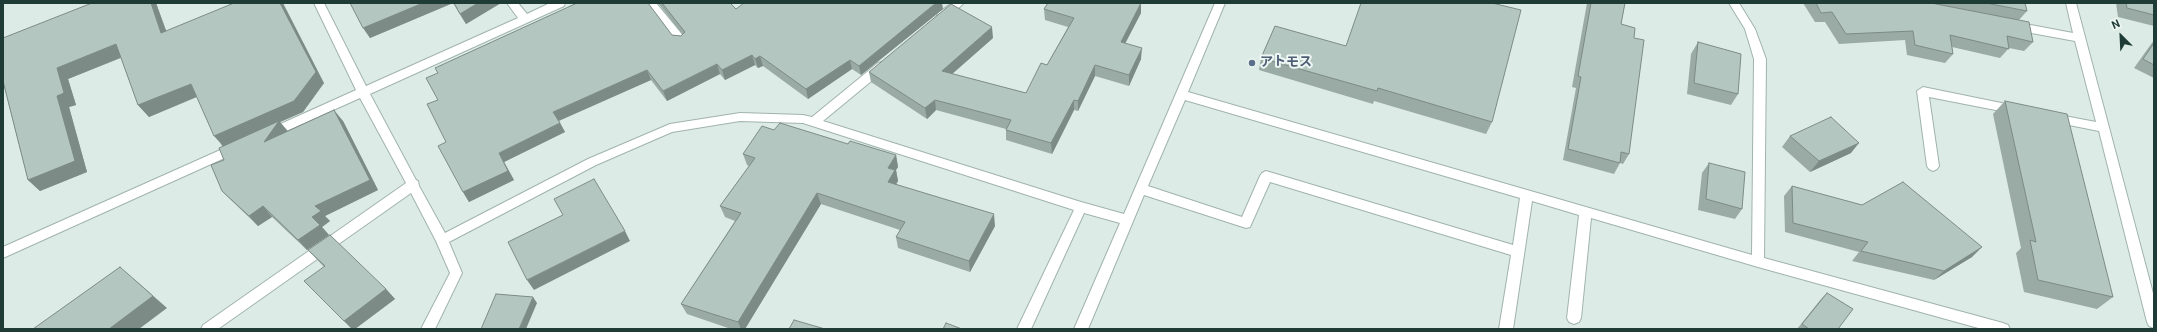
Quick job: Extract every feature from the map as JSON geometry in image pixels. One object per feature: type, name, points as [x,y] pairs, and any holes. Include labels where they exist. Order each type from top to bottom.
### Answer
[{"type":"street","points":[[319,3],[363,92],[414,184],[442,240],[456,273],[428,329]]},
{"type":"street","points":[[512,3],[525,19]]},
{"type":"street","points":[[3,253],[560,3]]},
{"type":"street","points":[[650,3],[681,41]]},
{"type":"street","points":[[934,23],[959,3]]},
{"type":"street","points":[[1080,329],[1129,220],[1180,94],[1220,3]]},
{"type":"street","points":[[1734,3],[1750,29],[1760,59],[1758,262]]},
{"type":"street","points":[[2071,3],[2154,322]]},
{"type":"street","points":[[2003,23],[2080,38]]},
{"type":"street","points":[[814,123],[892,58]]},
{"type":"street","points":[[1933,166],[1923,91],[2028,113]]},
{"type":"street","points":[[1180,94],[1758,262],[2003,329]]},
{"type":"street","points":[[2043,116],[2104,128]]},
{"type":"street","points":[[442,240],[592,162],[670,128],[740,117],[803,120],[1081,207],[1129,220]]},
{"type":"street","points":[[1141,189],[1246,223],[1266,176],[1518,252]]},
{"type":"street","points":[[208,329],[414,184]]},
{"type":"street","points":[[1506,329],[1527,194]]},
{"type":"street","points":[[1024,329],[1081,207]]},
{"type":"street","points":[[1574,318],[1585,212]]},
{"type":"building","points":[[92,3],[151,3],[161,33],[234,3],[280,3],[316,72],[294,101],[214,136],[191,84],[138,105],[116,44],[57,68],[64,93],[57,96],[75,161],[28,180],[3,81],[3,38]]},
{"type":"building","points":[[350,3],[423,3],[363,28]]},
{"type":"building","points":[[454,3],[478,3],[460,14]]},
{"type":"building","points":[[577,3],[648,3],[672,35],[681,36],[685,32],[662,3],[730,3],[736,9],[744,3],[936,3],[859,66],[850,60],[806,89],[760,56],[755,59],[752,55],[722,70],[717,64],[663,91],[647,70],[553,112],[560,123],[499,153],[508,171],[463,192],[438,146],[446,142],[427,104],[438,100],[426,78],[438,73],[435,68]]},
{"type":"building","points":[[1048,3],[1141,3],[1121,42],[1142,48],[1129,75],[1095,65],[1078,101],[1074,100],[1051,143],[1006,130],[1011,120],[935,100],[925,108],[869,72],[951,4],[992,27],[942,71],[1026,93],[1041,63],[1047,65],[1074,18],[1044,9]]},
{"type":"building","points":[[1361,3],[1492,3],[1521,10],[1492,122],[1378,88],[1377,91],[1261,58],[1275,26],[1346,46]]},
{"type":"building","points":[[1591,3],[1625,3],[1621,24],[1635,28],[1634,38],[1644,40],[1629,154],[1621,152],[1620,163],[1568,149],[1581,77],[1578,76]]},
{"type":"building","points":[[1816,3],[1931,3],[2029,22],[2033,42],[2007,36],[2009,49],[1950,35],[1953,54],[1915,45],[1913,31],[1846,34],[1832,12],[1821,13]]},
{"type":"building","points":[[1986,3],[2025,3],[2027,11]]},
{"type":"building","points":[[2126,3],[2154,3],[2154,15],[2127,8]]},
{"type":"building","points":[[1698,42],[1741,54],[1738,94],[1694,83]]},
{"type":"building","points":[[2154,43],[2154,65],[2143,59]]},
{"type":"building","points":[[2005,101],[2067,114],[2113,297],[2038,280],[2030,240],[2036,242]]},
{"type":"building","points":[[334,110],[370,180],[315,206],[321,211],[312,217],[320,225],[298,240],[263,206],[249,216],[222,191],[211,165],[224,160],[219,148],[279,121],[264,142]]},
{"type":"building","points":[[1831,117],[1859,143],[1819,161],[1790,136]]},
{"type":"building","points":[[780,123],[848,144],[850,141],[896,155],[888,168],[895,170],[888,182],[994,214],[969,261],[896,237],[905,222],[817,193],[738,322],[681,304],[741,213],[720,206],[755,158],[743,154],[762,126],[774,130]]},
{"type":"building","points":[[1709,163],[1745,172],[1742,209],[1706,199]]},
{"type":"building","points":[[594,179],[625,231],[527,280],[508,242],[563,215],[554,199]]},
{"type":"building","points":[[1903,182],[1982,247],[1944,271],[1861,251],[1868,242],[1793,223],[1792,186],[1862,205]]},
{"type":"building","points":[[330,235],[386,289],[344,321],[304,281],[325,266],[308,250]]},
{"type":"building","points":[[120,267],[153,296],[109,329],[33,329]]},
{"type":"building","points":[[1827,293],[1853,309],[1838,329],[1809,329],[1802,324]]},
{"type":"building","points":[[496,294],[533,297],[519,329],[481,329]]},
{"type":"building","points":[[794,320],[825,329],[789,329]]},
{"type":"building","points":[[946,323],[962,329],[943,329]]},
{"type":"place","name":"アトモス","points":[[1252,63]]}]
